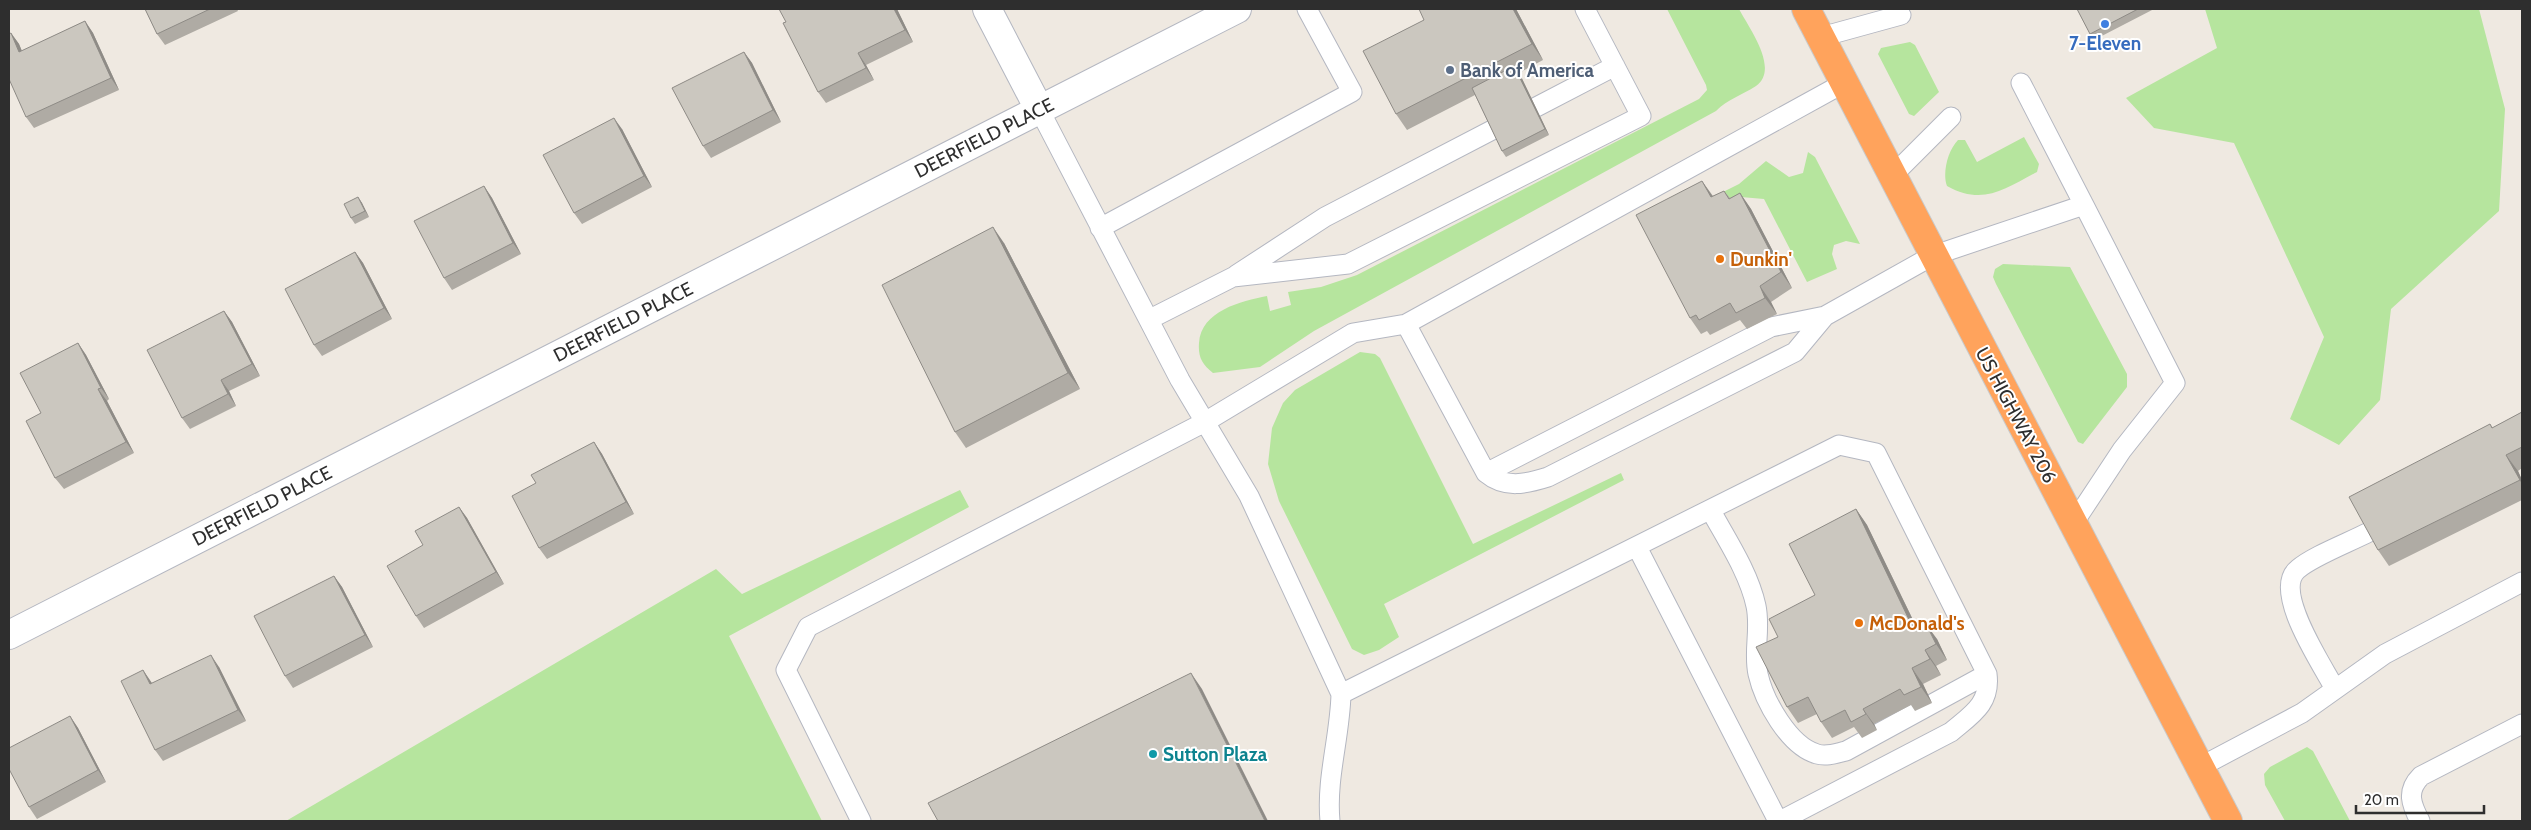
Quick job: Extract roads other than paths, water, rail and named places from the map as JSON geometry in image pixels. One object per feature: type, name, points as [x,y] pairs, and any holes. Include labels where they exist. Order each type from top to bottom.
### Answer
[{"type":"highway","name":"US HIGHWAY 206","points":[[1806,9],[1932,256],[2228,821]]},
{"type":"street","points":[[986,9],[1039,109]]},
{"type":"street","name":"DEERFIELD PLACE","points":[[9,634],[1237,9]]},
{"type":"lane","points":[[1100,228],[1352,92],[1307,9]]},
{"type":"lane","points":[[1233,277],[1348,264],[1641,116],[1585,9]]},
{"type":"lane","points":[[1820,37],[1901,15]]},
{"type":"lane","points":[[1150,320],[1233,277],[1325,217],[1615,66]]},
{"type":"lane","points":[[861,821],[786,670],[808,628],[1206,422],[1353,333],[1406,324],[1844,83]]},
{"type":"lane","points":[[2022,83],[2175,383],[2122,450],[2073,524]]},
{"type":"lane","points":[[1039,109],[1180,380],[1249,496],[1341,694],[1340,719],[1328,796],[1330,821]]},
{"type":"lane","points":[[1892,176],[1951,117]]},
{"type":"lane","points":[[1486,473],[1771,327],[1825,316],[1932,256],[2084,205]]},
{"type":"lane","points":[[1406,324],[1486,473],[1497,482],[1511,484],[1530,483],[1548,477],[1795,352],[1825,316]]},
{"type":"lane","points":[[1341,694],[1637,547],[1711,511],[1839,445],[1876,453],[1987,674],[1989,687],[1984,701],[1973,714],[1951,732],[1779,821],[1637,547]]},
{"type":"lane","points":[[1711,511],[1755,600],[1758,630],[1758,675],[1781,724],[1792,739],[1806,749],[1817,754],[1830,755],[1846,751],[1987,674]]},
{"type":"lane","points":[[2335,689],[2293,606],[2290,581],[2297,569],[2369,532]]},
{"type":"lane","points":[[2200,767],[2302,713],[2385,654],[2522,582]]},
{"type":"lane","points":[[2420,821],[2410,796],[2413,785],[2421,776],[2522,724]]},
{"type":"place","name":"7-Eleven","points":[[2105,24]]},
{"type":"place","name":"Bank of America","points":[[1450,70]]},
{"type":"place","name":"Dunkin'","points":[[1720,259]]},
{"type":"place","name":"McDonald's","points":[[1859,623]]},
{"type":"place","name":"Sutton Plaza","points":[[1153,754]]}]
